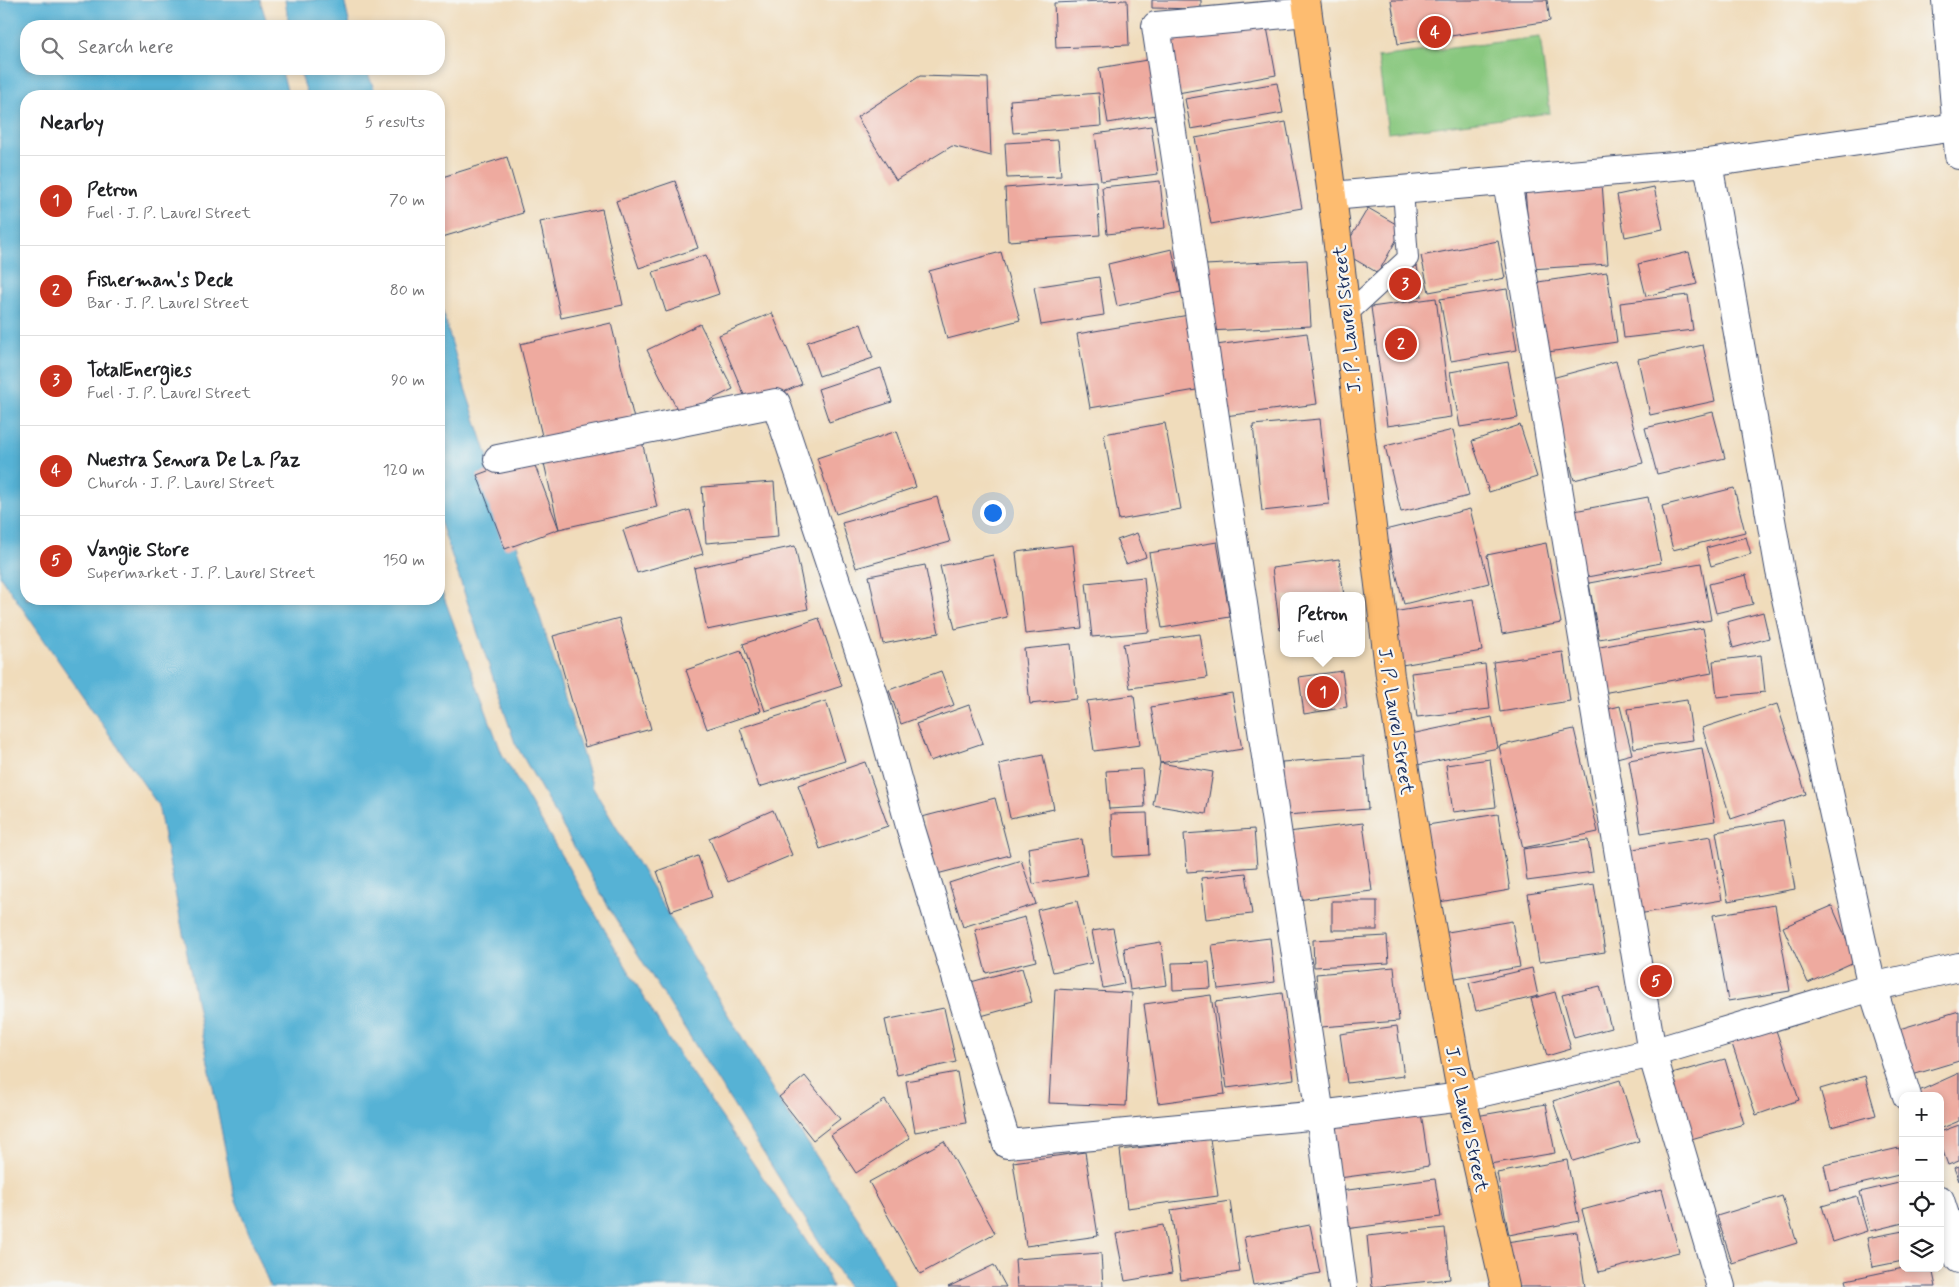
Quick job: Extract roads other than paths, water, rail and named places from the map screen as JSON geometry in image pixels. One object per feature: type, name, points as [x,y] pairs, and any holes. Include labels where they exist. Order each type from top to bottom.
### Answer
[{"type":"main road","name":"J. P. Laurel Street","points":[[1306,6],[1332,196],[1390,676],[1421,870],[1462,1097],[1505,1287]]},
{"type":"street","points":[[1946,0],[1959,155]]},
{"type":"street","points":[[1306,6],[1156,26],[1320,1115],[1343,1287]]},
{"type":"street","points":[[1332,196],[1708,163],[1956,127]]},
{"type":"street","points":[[1708,163],[1780,571],[1872,987],[1906,1092]]},
{"type":"street","points":[[1507,181],[1652,1053],[1721,1287]]},
{"type":"street","points":[[498,460],[776,403],[874,695],[910,826],[1007,1144],[1320,1115],[1462,1097],[1652,1053],[1872,987],[1959,967]]},
{"type":"street","points":[[1944,1212],[1959,1259]]},
{"type":"lane","points":[[1346,315],[1408,258],[1403,191]]},
{"type":"water","points":[[0,0],[260,0],[266,20],[20,20],[20,75],[283,75],[287,90],[20,90],[20,605],[0,576]]},
{"type":"water","points":[[285,0],[344,0],[349,20],[288,20]]},
{"type":"water","points":[[301,75],[368,75],[375,90],[306,90]]},
{"type":"water","points":[[445,320],[465,388],[526,572],[593,788],[777,1097],[859,1220],[896,1287],[848,1287],[612,913],[515,743],[445,536]]},
{"type":"water","points":[[445,600],[502,754],[669,1040],[824,1267],[832,1287],[270,1287],[234,1195],[158,805],[20,605],[445,605]]},
{"type":"place","name":"Nuestra Senora De La Paz","points":[[1435,32]]},
{"type":"place","name":"TotalEnergies","points":[[1405,284]]},
{"type":"place","name":"Fisherman's Deck","points":[[1401,344]]},
{"type":"place","name":"Petron","points":[[1323,692]]},
{"type":"place","name":"Vangie Store","points":[[1656,981]]}]
